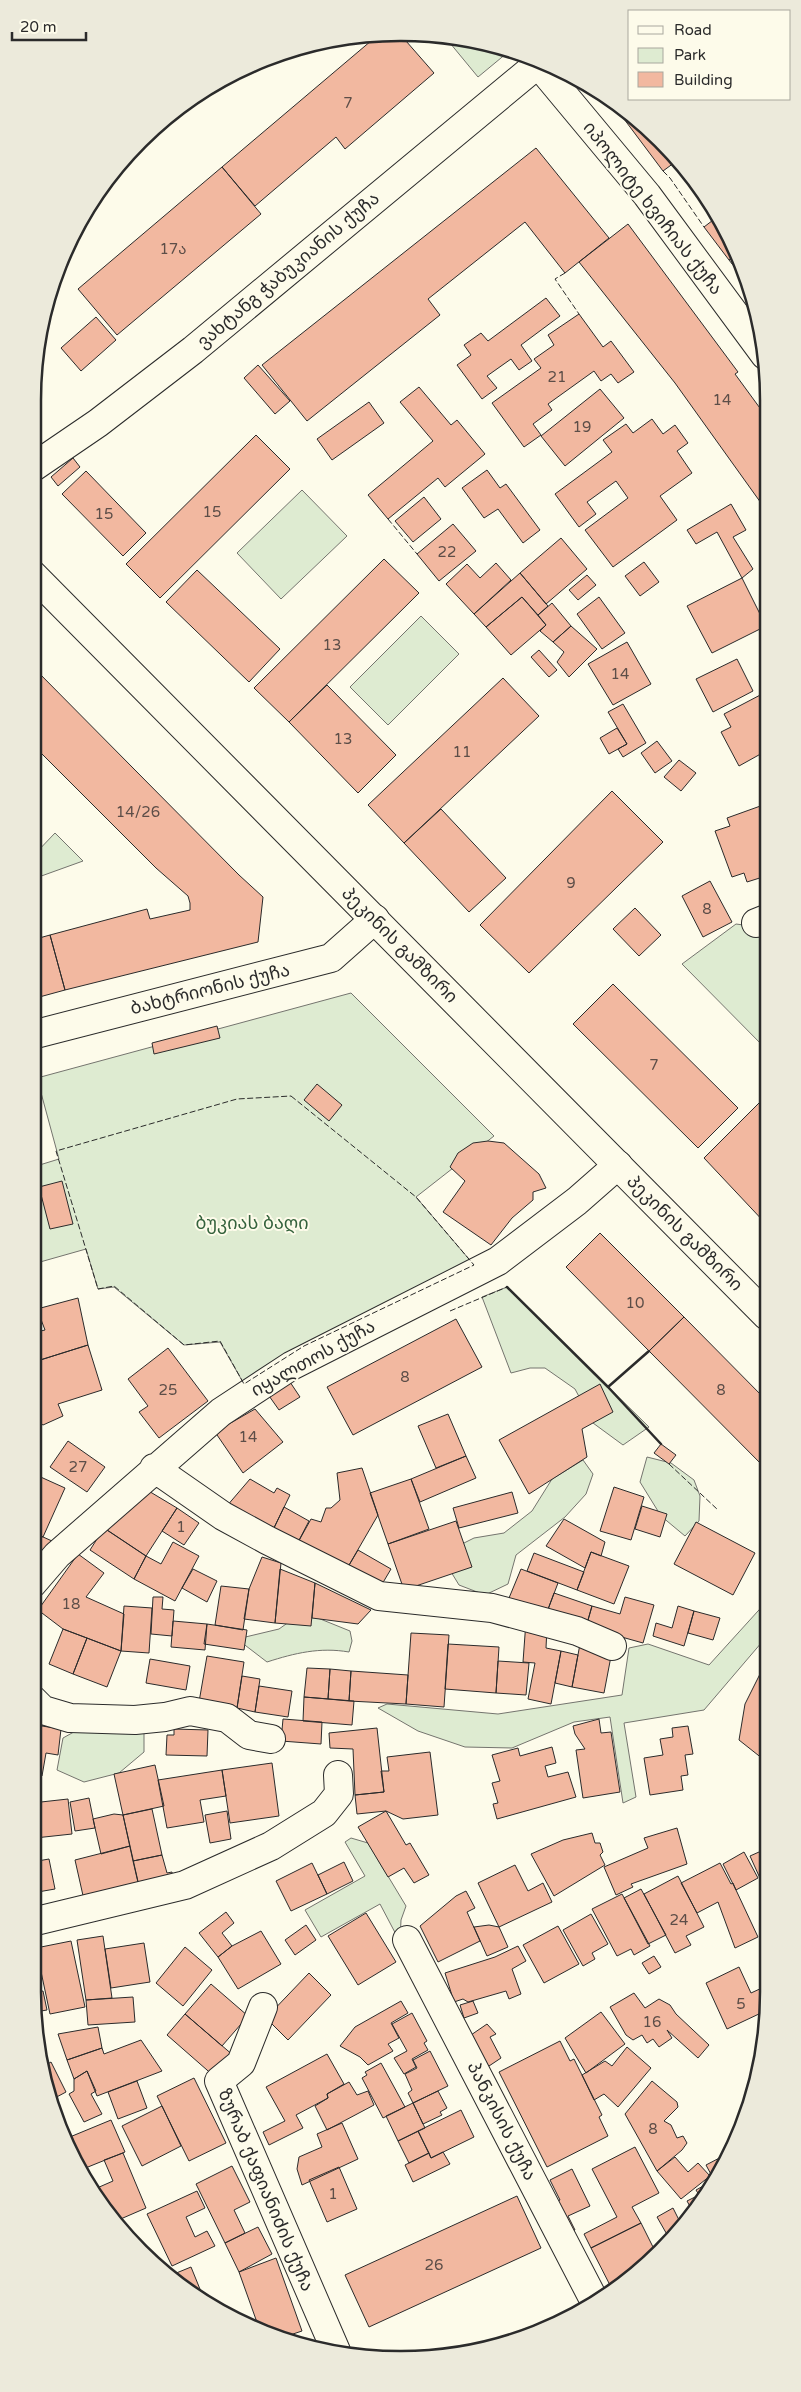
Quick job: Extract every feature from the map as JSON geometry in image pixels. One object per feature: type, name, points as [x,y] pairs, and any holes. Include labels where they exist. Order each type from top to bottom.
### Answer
[{"type":"street","name":"ვახტანგ ჭაბუკიანის ქუჩა","points":[[41,462],[98,423],[193,350],[534,67]]},
{"type":"street","name":"იპოლიტე ხვიჩიას ქუჩა","points":[[544,72],[647,195],[755,341]]},
{"type":"street","name":"პეკინის გამზირი","points":[[41,583],[760,1309]]},
{"type":"street","name":"ბახტრიონის ქუჩა","points":[[41,1033],[331,958],[375,920]]},
{"type":"street","name":"იყალთოს ქუჩა","points":[[41,1574],[57,1555],[220,1412],[291,1366],[498,1261],[578,1201],[618,1165]]},
{"type":"street","points":[[152,1470],[224,1516],[267,1540],[379,1596],[492,1608],[577,1631],[612,1646]]},
{"type":"street","points":[[41,1708],[70,1718],[135,1720],[165,1717],[190,1711],[227,1718],[249,1734],[271,1739]]},
{"type":"street","points":[[41,1920],[185,1884],[271,1846],[324,1813],[339,1794],[338,1775]]},
{"type":"street","name":"პანკისის ქუჩა","points":[[407,1940],[592,2295]]},
{"type":"street","name":"ზურაბ ქაფიანიძის ქუჩა","points":[[263,2008],[241,2063],[219,2081],[333,2345]]},
{"type":"green space","points":[[451,45],[503,56],[478,77]]},
{"type":"green space","points":[[302,490],[347,536],[281,599],[237,553]]},
{"type":"green space","points":[[421,616],[459,654],[388,725],[350,687]]},
{"type":"green space","points":[[55,833],[83,861],[41,876],[41,848]]},
{"type":"green space","points":[[736,924],[760,927],[760,1043],[682,964]]},
{"type":"green space","name":"ბუკიას ბაღი","points":[[351,993],[494,1136],[416,1197],[474,1265],[244,1384],[220,1342],[184,1345],[114,1287],[98,1289],[86,1249],[41,1262],[41,1165],[59,1159],[41,1093],[41,1077]]},
{"type":"green space","points":[[507,1287],[649,1427],[623,1445],[593,1423],[575,1389],[545,1368],[530,1368],[511,1373],[482,1297]]},
{"type":"green space","points":[[647,1457],[671,1463],[694,1480],[700,1496],[699,1521],[685,1536],[661,1516],[640,1482]]},
{"type":"green space","points":[[583,1460],[593,1474],[586,1494],[565,1517],[516,1555],[508,1584],[485,1595],[459,1585],[442,1557],[454,1548],[474,1538],[504,1533],[532,1511],[552,1479]]},
{"type":"green space","points":[[760,1609],[760,1644],[704,1710],[624,1723],[636,1797],[623,1803],[610,1717],[574,1722],[512,1748],[465,1747],[418,1731],[378,1708],[387,1704],[498,1714],[622,1695],[629,1648],[648,1644],[709,1665]]},
{"type":"green space","points":[[303,1612],[350,1631],[352,1641],[349,1652],[328,1650],[308,1652],[267,1662],[237,1639],[279,1629]]},
{"type":"green space","points":[[81,1728],[144,1730],[144,1752],[119,1773],[84,1782],[57,1770],[63,1738]]},
{"type":"green space","points":[[351,1838],[368,1843],[406,1906],[401,1920],[400,1942],[380,1904],[321,1937],[305,1910],[365,1876],[345,1842]]},
{"type":"building","points":[[406,41],[434,73],[345,149],[336,137],[255,206],[222,167],[369,43]]},
{"type":"building","points":[[624,119],[655,146],[672,165],[663,171]]},
{"type":"building","points":[[536,148],[609,238],[565,273],[525,222],[428,299],[440,315],[307,421],[262,365]]},
{"type":"building","points":[[222,167],[261,214],[117,335],[78,289]]},
{"type":"building","points":[[712,221],[730,259],[729,260],[704,227]]},
{"type":"building","points":[[628,224],[738,372],[735,374],[760,408],[760,502],[675,383],[579,262]]},
{"type":"building","points":[[546,298],[560,316],[521,345],[532,361],[519,370],[511,359],[487,376],[497,388],[482,399],[457,365],[471,355],[464,345],[481,333],[488,341]]},
{"type":"building","points":[[579,314],[603,347],[611,341],[634,372],[618,383],[611,374],[601,381],[594,371],[548,404],[552,410],[533,424],[541,435],[524,447],[492,403],[541,368],[534,359],[554,345],[548,335]]},
{"type":"building","points":[[96,317],[116,340],[81,371],[61,348]]},
{"type":"building","points":[[258,365],[290,401],[275,414],[244,378]]},
{"type":"building","points":[[419,387],[451,425],[457,420],[485,454],[445,487],[438,478],[388,519],[368,495],[433,441],[400,402]]},
{"type":"building","points":[[600,389],[624,418],[565,466],[541,436]]},
{"type":"building","points":[[369,402],[384,423],[332,460],[317,439]]},
{"type":"building","points":[[652,419],[663,434],[675,425],[688,443],[677,451],[692,473],[660,496],[677,520],[613,567],[585,530],[628,498],[616,481],[587,502],[596,514],[579,527],[555,494],[612,452],[603,440],[626,424],[633,433]]},
{"type":"building","points":[[256,435],[290,469],[160,598],[126,564]]},
{"type":"building","points":[[73,458],[80,467],[58,486],[51,477]]},
{"type":"building","points":[[487,470],[500,488],[506,484],[540,530],[523,543],[498,509],[484,518],[462,488]]},
{"type":"building","points":[[86,471],[146,533],[123,556],[62,494]]},
{"type":"building","points":[[424,497],[441,519],[413,542],[395,521]]},
{"type":"building","points":[[731,504],[746,530],[733,537],[753,569],[742,578],[717,532],[696,544],[687,530]]},
{"type":"building","points":[[453,524],[476,551],[439,581],[417,554]]},
{"type":"building","points":[[561,538],[587,569],[546,604],[520,573]]},
{"type":"building","points":[[384,559],[419,593],[289,722],[254,688]]},
{"type":"building","points":[[644,562],[659,582],[640,596],[625,576]]},
{"type":"building","points":[[496,563],[511,580],[474,614],[446,584],[467,564],[480,578]]},
{"type":"building","points":[[197,570],[280,649],[249,682],[166,602]]},
{"type":"building","points":[[520,573],[548,606],[538,615],[522,597],[486,627],[474,614]]},
{"type":"building","points":[[587,575],[596,585],[578,600],[569,590]]},
{"type":"building","points":[[742,578],[760,614],[760,629],[712,653],[687,606]]},
{"type":"building","points":[[522,597],[546,625],[511,655],[486,627]]},
{"type":"building","points":[[599,597],[625,633],[602,649],[577,614]]},
{"type":"building","points":[[552,603],[571,626],[553,642],[540,631],[546,625],[538,615]]},
{"type":"building","points":[[571,626],[597,649],[569,677],[557,662],[564,652],[553,642]]},
{"type":"building","points":[[627,642],[651,684],[613,705],[588,664]]},
{"type":"building","points":[[539,650],[557,670],[549,677],[531,657]]},
{"type":"building","points":[[737,659],[753,691],[713,712],[696,679]]},
{"type":"building","points":[[41,675],[263,897],[258,942],[65,990],[50,935],[147,909],[150,919],[190,910],[188,896],[156,868],[41,753]]},
{"type":"building","points":[[503,678],[539,716],[404,843],[368,805]]},
{"type":"building","points":[[327,685],[396,755],[358,793],[289,722]]},
{"type":"building","points":[[760,695],[760,754],[739,766],[721,732],[731,727],[724,714]]},
{"type":"building","points":[[623,704],[646,743],[623,757],[618,749],[627,744],[608,712]]},
{"type":"building","points":[[617,728],[627,744],[609,754],[600,738]]},
{"type":"building","points":[[657,741],[672,761],[655,773],[641,753]]},
{"type":"building","points":[[679,760],[696,773],[681,791],[664,777]]},
{"type":"building","points":[[612,791],[663,842],[529,973],[480,925]]},
{"type":"building","points":[[760,806],[760,878],[747,882],[744,873],[732,877],[715,831],[730,826],[727,818]]},
{"type":"building","points":[[441,809],[506,878],[469,912],[404,843]]},
{"type":"building","points":[[710,881],[732,922],[703,937],[682,896]]},
{"type":"building","points":[[635,908],[661,935],[639,956],[613,929]]},
{"type":"building","points":[[50,935],[65,990],[41,997],[41,938]]},
{"type":"building","points":[[613,984],[738,1108],[698,1148],[573,1024]]},
{"type":"building","points":[[217,1026],[220,1038],[154,1054],[152,1043]]},
{"type":"building","points":[[317,1084],[342,1105],[329,1121],[304,1100]]},
{"type":"building","points":[[760,1102],[760,1218],[704,1158]]},
{"type":"building","points":[[488,1141],[504,1143],[539,1174],[546,1188],[533,1192],[533,1200],[512,1218],[491,1245],[443,1212],[465,1181],[450,1167],[458,1153],[473,1143]]},
{"type":"building","points":[[62,1181],[73,1224],[50,1229],[41,1195],[41,1186]]},
{"type":"building","points":[[600,1233],[684,1317],[649,1351],[566,1267]]},
{"type":"building","points":[[78,1298],[88,1345],[41,1360],[41,1331],[45,1330],[41,1320],[41,1308]]},
{"type":"building","points":[[684,1317],[760,1394],[760,1463],[649,1351]]},
{"type":"building","points":[[456,1319],[482,1367],[353,1435],[327,1387]]},
{"type":"building","points":[[88,1345],[102,1390],[58,1404],[63,1416],[43,1425],[41,1424],[41,1360]]},
{"type":"building","points":[[168,1348],[208,1401],[159,1438],[139,1412],[148,1406],[128,1379]]},
{"type":"building","points":[[288,1379],[300,1397],[279,1410],[267,1393]]},
{"type":"building","points":[[600,1384],[613,1412],[582,1429],[587,1457],[529,1494],[499,1440]]},
{"type":"building","points":[[255,1409],[283,1442],[243,1473],[215,1432]]},
{"type":"building","points":[[448,1414],[466,1456],[436,1468],[418,1426]]},
{"type":"building","points":[[68,1441],[105,1467],[87,1492],[50,1467]]},
{"type":"building","points":[[661,1444],[676,1455],[669,1464],[654,1453]]},
{"type":"building","points":[[466,1456],[476,1478],[420,1502],[411,1479]]},
{"type":"building","points":[[362,1468],[378,1515],[345,1572],[296,1546],[311,1519],[321,1522],[326,1508],[331,1508],[340,1500],[337,1473]]},
{"type":"building","points":[[41,1477],[65,1488],[43,1537],[41,1536]]},
{"type":"building","points":[[250,1479],[274,1493],[277,1488],[290,1495],[272,1532],[226,1507]]},
{"type":"building","points":[[411,1479],[429,1529],[388,1544],[370,1493]]},
{"type":"building","points":[[614,1487],[644,1497],[631,1540],[600,1531]]},
{"type":"building","points":[[147,1490],[177,1508],[146,1556],[104,1528]]},
{"type":"building","points":[[512,1492],[518,1513],[459,1528],[453,1508]]},
{"type":"building","points":[[642,1506],[667,1514],[660,1537],[635,1529]]},
{"type":"building","points":[[284,1507],[309,1521],[296,1546],[272,1532]]},
{"type":"building","points":[[177,1508],[199,1523],[184,1545],[162,1531]]},
{"type":"building","points":[[564,1519],[605,1542],[601,1556],[591,1552],[585,1568],[546,1546]]},
{"type":"building","points":[[456,1521],[472,1567],[404,1590],[388,1544]]},
{"type":"building","points":[[696,1522],[755,1553],[733,1595],[674,1564]]},
{"type":"building","points":[[104,1528],[146,1556],[134,1579],[90,1550]]},
{"type":"building","points":[[41,1536],[52,1541],[45,1558],[41,1556]]},
{"type":"building","points":[[173,1542],[199,1556],[175,1601],[134,1579],[146,1556],[161,1564]]},
{"type":"building","points":[[358,1550],[391,1569],[378,1591],[345,1572]]},
{"type":"building","points":[[591,1552],[629,1566],[614,1604],[577,1590]]},
{"type":"building","points":[[534,1553],[584,1572],[577,1590],[527,1571]]},
{"type":"building","points":[[78,1554],[104,1573],[86,1597],[124,1614],[121,1651],[63,1629],[41,1612],[41,1606]]},
{"type":"building","points":[[262,1557],[281,1563],[275,1623],[244,1619],[249,1589]]},
{"type":"building","points":[[193,1569],[217,1581],[207,1602],[182,1588]]},
{"type":"building","points":[[280,1569],[315,1583],[311,1626],[275,1623]]},
{"type":"building","points":[[521,1569],[558,1583],[547,1612],[509,1598]]},
{"type":"building","points":[[315,1583],[371,1610],[358,1624],[312,1618]]},
{"type":"building","points":[[221,1586],[249,1589],[243,1630],[215,1625]]},
{"type":"building","points":[[554,1593],[592,1606],[586,1627],[547,1612]]},
{"type":"building","points":[[153,1597],[163,1597],[162,1609],[174,1610],[172,1636],[151,1634]]},
{"type":"building","points":[[625,1597],[654,1605],[643,1643],[586,1627],[592,1606],[620,1614]]},
{"type":"building","points":[[124,1606],[152,1608],[149,1653],[121,1651]]},
{"type":"building","points":[[678,1606],[694,1611],[684,1646],[653,1636],[656,1623],[672,1628]]},
{"type":"building","points":[[694,1611],[720,1618],[713,1640],[688,1633]]},
{"type":"building","points":[[173,1621],[207,1624],[205,1650],[171,1647]]},
{"type":"building","points":[[526,1621],[547,1627],[546,1648],[561,1651],[551,1704],[528,1699],[535,1663],[523,1662]]},
{"type":"building","points":[[207,1624],[247,1630],[244,1650],[204,1644]]},
{"type":"building","points":[[63,1629],[87,1638],[73,1674],[49,1664]]},
{"type":"building","points":[[411,1633],[449,1635],[444,1707],[406,1704]]},
{"type":"building","points":[[87,1638],[121,1651],[107,1687],[73,1674]]},
{"type":"building","points":[[448,1644],[499,1647],[496,1693],[445,1689]]},
{"type":"building","points":[[580,1644],[612,1651],[604,1693],[572,1687]]},
{"type":"building","points":[[561,1651],[578,1655],[572,1687],[555,1683]]},
{"type":"building","points":[[207,1656],[244,1662],[237,1708],[199,1702]]},
{"type":"building","points":[[150,1659],[190,1666],[186,1690],[146,1683]]},
{"type":"building","points":[[498,1661],[529,1663],[526,1695],[496,1693]]},
{"type":"building","points":[[307,1668],[330,1669],[328,1699],[304,1697]]},
{"type":"building","points":[[330,1669],[351,1671],[349,1701],[328,1699]]},
{"type":"building","points":[[351,1671],[408,1675],[406,1704],[349,1701]]},
{"type":"building","points":[[760,1674],[760,1757],[739,1740],[745,1704]]},
{"type":"building","points":[[242,1676],[260,1679],[255,1712],[237,1708]]},
{"type":"building","points":[[259,1686],[292,1691],[288,1717],[255,1712]]},
{"type":"building","points":[[304,1697],[354,1701],[352,1725],[303,1721]]},
{"type":"building","points":[[41,1717],[43,1717],[42,1726],[61,1729],[58,1755],[46,1753],[42,1776]]},
{"type":"building","points":[[283,1719],[322,1722],[321,1744],[281,1741]]},
{"type":"building","points":[[599,1719],[601,1733],[611,1732],[620,1792],[583,1798],[576,1750],[585,1749],[575,1734],[573,1726]]},
{"type":"building","points":[[688,1726],[693,1754],[685,1755],[688,1775],[681,1776],[683,1790],[650,1795],[644,1758],[663,1755],[660,1739],[673,1737],[672,1728]]},
{"type":"building","points":[[377,1728],[384,1792],[355,1795],[353,1749],[330,1748],[329,1733]]},
{"type":"building","points":[[174,1729],[208,1730],[207,1756],[166,1755],[167,1735],[174,1735]]},
{"type":"building","points":[[552,1747],[556,1763],[545,1766],[548,1777],[568,1772],[576,1797],[497,1819],[493,1804],[498,1803],[492,1783],[500,1781],[492,1755],[518,1748],[520,1756]]},
{"type":"building","points":[[430,1752],[438,1815],[403,1819],[386,1811],[357,1814],[355,1795],[384,1792],[381,1771],[389,1771],[387,1757]]},
{"type":"building","points":[[272,1763],[279,1816],[230,1823],[222,1770]]},
{"type":"building","points":[[155,1765],[164,1806],[123,1815],[114,1774]]},
{"type":"building","points":[[222,1770],[226,1796],[200,1800],[204,1822],[167,1828],[158,1780]]},
{"type":"building","points":[[89,1798],[95,1828],[75,1831],[70,1802]]},
{"type":"building","points":[[68,1799],[72,1834],[41,1837],[41,1802]]},
{"type":"building","points":[[152,1809],[162,1855],[133,1861],[123,1815]]},
{"type":"building","points":[[227,1811],[231,1839],[210,1843],[205,1815]]},
{"type":"building","points":[[386,1811],[406,1845],[410,1843],[429,1875],[414,1883],[404,1868],[388,1877],[358,1827]]},
{"type":"building","points":[[114,1814],[123,1815],[130,1846],[101,1854],[93,1819]]},
{"type":"building","points":[[677,1828],[687,1864],[631,1884],[633,1887],[616,1895],[604,1867],[648,1848],[644,1838]]},
{"type":"building","points":[[592,1833],[595,1843],[600,1843],[603,1852],[600,1855],[605,1865],[554,1896],[531,1854],[563,1840]]},
{"type":"building","points":[[130,1846],[139,1886],[84,1900],[75,1860]]},
{"type":"building","points":[[744,1852],[758,1878],[736,1890],[723,1864]]},
{"type":"building","points":[[760,1852],[760,1878],[750,1856]]},
{"type":"building","points":[[162,1855],[167,1873],[172,1872],[174,1883],[140,1891],[133,1861]]},
{"type":"building","points":[[49,1859],[55,1889],[41,1891],[41,1860]]},
{"type":"building","points":[[344,1862],[353,1881],[327,1894],[318,1875]]},
{"type":"building","points":[[312,1863],[327,1894],[291,1911],[276,1881]]},
{"type":"building","points":[[720,1863],[731,1884],[733,1883],[758,1937],[735,1948],[718,1902],[697,1913],[681,1883]]},
{"type":"building","points":[[515,1865],[528,1891],[543,1883],[552,1902],[499,1927],[478,1883]]},
{"type":"building","points":[[678,1876],[704,1927],[686,1936],[691,1945],[675,1953],[644,1894]]},
{"type":"building","points":[[641,1889],[666,1935],[648,1944],[624,1898]]},
{"type":"building","points":[[466,1891],[475,1908],[467,1912],[480,1941],[438,1962],[420,1926],[456,1896]]},
{"type":"building","points":[[622,1894],[650,1946],[634,1955],[631,1949],[617,1956],[592,1909]]},
{"type":"building","points":[[226,1912],[234,1923],[222,1933],[232,1946],[218,1957],[199,1933]]},
{"type":"building","points":[[366,1913],[396,1962],[358,1985],[328,1936]]},
{"type":"building","points":[[591,1914],[608,1944],[592,1953],[595,1959],[583,1966],[563,1930]]},
{"type":"building","points":[[306,1925],[316,1940],[295,1955],[285,1940]]},
{"type":"building","points":[[489,1925],[499,1927],[508,1947],[487,1956],[474,1927]]},
{"type":"building","points":[[558,1926],[579,1964],[544,1983],[523,1945]]},
{"type":"building","points":[[261,1931],[281,1964],[238,1989],[218,1957],[232,1946]]},
{"type":"building","points":[[103,1936],[112,1998],[86,2000],[77,1940]]},
{"type":"building","points":[[71,1941],[85,2007],[50,2014],[41,1972],[41,1947]]},
{"type":"building","points":[[144,1943],[150,1982],[111,1988],[105,1949]]},
{"type":"building","points":[[518,1946],[526,1961],[512,1969],[521,1994],[509,1999],[506,1991],[468,2002],[463,1999],[454,2002],[445,1973],[495,1957]]},
{"type":"building","points":[[185,1947],[212,1970],[183,2006],[156,1983]]},
{"type":"building","points":[[654,1956],[661,1967],[649,1974],[642,1963]]},
{"type":"building","points":[[739,1967],[751,1993],[760,1989],[759,2014],[727,2029],[706,1983]]},
{"type":"building","points":[[309,1973],[331,1995],[288,2040],[266,2018]]},
{"type":"building","points":[[211,1984],[248,2016],[222,2046],[185,2014]]},
{"type":"building","points":[[41,1991],[43,1991],[47,2010],[42,2011]]},
{"type":"building","points":[[634,1993],[645,2008],[659,1999],[670,2005],[676,2014],[709,2045],[698,2058],[667,2030],[672,2038],[659,2047],[653,2039],[647,2043],[642,2035],[633,2040],[626,2035],[610,2007]]},
{"type":"building","points":[[133,1997],[135,2022],[88,2025],[86,2000]]},
{"type":"building","points":[[401,2001],[408,2013],[391,2023],[399,2038],[388,2044],[393,2051],[368,2065],[360,2057],[340,2046],[355,2027]]},
{"type":"building","points":[[473,2001],[478,2013],[464,2018],[460,2005]]},
{"type":"building","points":[[601,2012],[625,2044],[586,2073],[565,2038]]},
{"type":"building","points":[[412,2013],[427,2041],[424,2043],[428,2050],[412,2059],[416,2067],[404,2074],[394,2058],[407,2051],[392,2024]]},
{"type":"building","points":[[185,2014],[234,2056],[215,2077],[167,2035]]},
{"type":"building","points":[[487,2024],[496,2034],[490,2037],[501,2058],[480,2072],[471,2035]]},
{"type":"building","points":[[98,2027],[102,2048],[67,2060],[58,2034]]},
{"type":"building","points":[[141,2040],[162,2071],[97,2096],[87,2071],[74,2079],[67,2060],[102,2048],[104,2054]]},
{"type":"building","points":[[560,2041],[570,2061],[574,2059],[602,2115],[599,2117],[608,2136],[547,2167],[499,2072]]},
{"type":"building","points":[[627,2047],[651,2068],[618,2107],[604,2094],[594,2100],[582,2075],[605,2061],[612,2066]]},
{"type":"building","points":[[430,2051],[448,2086],[413,2103],[408,2093],[412,2090],[405,2074],[417,2068],[413,2060]]},
{"type":"building","points":[[327,2054],[344,2084],[327,2094],[328,2098],[296,2115],[303,2128],[269,2145],[263,2132],[285,2121],[266,2087]]},
{"type":"building","points":[[51,2062],[66,2092],[57,2097],[53,2084],[48,2064]]},
{"type":"building","points":[[381,2063],[405,2107],[383,2118],[362,2078],[367,2075],[365,2072]]},
{"type":"building","points":[[87,2071],[96,2091],[91,2094],[102,2114],[84,2122],[69,2094],[74,2091],[74,2079]]},
{"type":"building","points":[[194,2078],[226,2143],[189,2161],[157,2096]]},
{"type":"building","points":[[137,2081],[147,2108],[118,2119],[108,2092]]},
{"type":"building","points":[[652,2081],[677,2102],[678,2107],[664,2121],[671,2125],[677,2138],[683,2136],[687,2143],[682,2150],[657,2171],[625,2114]]},
{"type":"building","points":[[349,2082],[357,2095],[368,2091],[374,2105],[327,2130],[315,2106],[328,2098],[327,2094]]},
{"type":"building","points":[[438,2091],[447,2108],[440,2112],[442,2115],[423,2124],[413,2103]]},
{"type":"building","points":[[413,2103],[425,2128],[398,2141],[386,2116]]},
{"type":"building","points":[[162,2106],[181,2146],[142,2166],[122,2126]]},
{"type":"building","points":[[461,2110],[474,2137],[431,2158],[418,2131]]},
{"type":"building","points":[[111,2120],[125,2152],[87,2167],[72,2136]]},
{"type":"building","points":[[342,2123],[358,2159],[302,2185],[297,2169],[299,2157],[322,2147],[317,2134]]},
{"type":"building","points":[[418,2131],[429,2153],[409,2163],[398,2141]]},
{"type":"building","points":[[635,2147],[659,2193],[632,2207],[641,2223],[591,2248],[584,2234],[617,2217],[592,2169]]},
{"type":"building","points":[[443,2152],[450,2164],[413,2182],[405,2165],[429,2153],[431,2158]]},
{"type":"building","points":[[123,2153],[146,2208],[122,2218],[99,2187],[113,2181],[104,2160]]},
{"type":"building","points":[[675,2157],[688,2172],[698,2163],[709,2175],[681,2199],[657,2171]]},
{"type":"building","points":[[719,2158],[710,2173],[706,2165]]},
{"type":"building","points":[[232,2166],[250,2202],[234,2210],[245,2233],[225,2243],[196,2184]]},
{"type":"building","points":[[339,2167],[357,2209],[327,2222],[309,2180]]},
{"type":"building","points":[[572,2169],[590,2206],[568,2216],[575,2230],[565,2235],[550,2205],[560,2200],[550,2180]]},
{"type":"building","points":[[197,2191],[205,2208],[186,2217],[195,2237],[207,2231],[215,2246],[172,2266],[147,2214]]},
{"type":"building","points":[[517,2196],[541,2248],[369,2327],[345,2275]]},
{"type":"building","points":[[695,2197],[689,2205],[687,2201]]},
{"type":"building","points":[[673,2208],[678,2219],[666,2233],[657,2217]]},
{"type":"building","points":[[641,2223],[653,2248],[609,2284],[591,2248]]},
{"type":"building","points":[[258,2227],[272,2254],[239,2272],[225,2243]]},
{"type":"building","points":[[276,2258],[302,2331],[292,2334],[256,2320],[239,2272]]},
{"type":"building","points":[[191,2267],[200,2289],[182,2277],[177,2273]]},
{"type":"fence","points":[[663,171],[670,178],[704,227]]},
{"type":"fence","points":[[729,260],[733,265]]},
{"type":"fence","points":[[565,273],[555,279],[579,314]]},
{"type":"fence","points":[[388,519],[417,554]]},
{"type":"fence","points":[[291,1096],[416,1197],[474,1265],[304,1346],[244,1384],[220,1341],[184,1345],[114,1286],[98,1289],[56,1151],[237,1099],[291,1096]]},
{"type":"fence","points":[[450,1311],[507,1287]]},
{"type":"fence","points":[[669,1464],[718,1510]]},
{"type":"wall","points":[[507,1287],[608,1387],[649,1351]]},
{"type":"wall","points":[[608,1387],[661,1444]]}]
